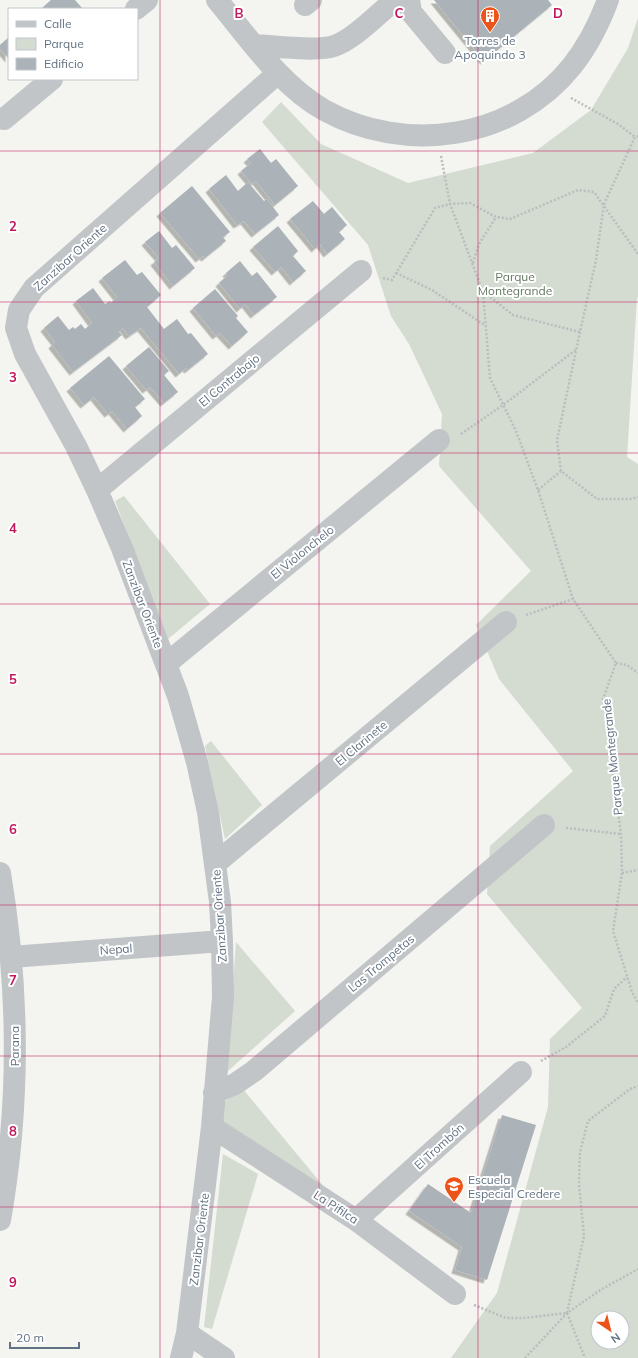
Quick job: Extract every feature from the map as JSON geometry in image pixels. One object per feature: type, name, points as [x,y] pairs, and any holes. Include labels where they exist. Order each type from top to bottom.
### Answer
[{"type":"street","points":[[137,8],[147,0]]},
{"type":"street","points":[[217,0],[278,73],[299,93],[324,110],[350,123],[378,132],[408,136],[438,136],[463,132],[487,125],[510,115],[532,102],[552,87],[571,67],[587,45],[600,20],[608,0]]},
{"type":"street","points":[[254,44],[317,49],[332,47],[344,42],[395,0]]},
{"type":"street","points":[[409,0],[411,12],[445,53]]},
{"type":"street","name":"Zanzibar Oriente","points":[[181,1358],[187,1333],[212,1127],[223,997],[222,941],[216,863],[208,812],[197,762],[178,696],[122,548],[76,446],[25,354],[16,328],[19,310],[34,288],[278,73]]},
{"type":"street","points":[[4,119],[51,80]]},
{"type":"street","name":"El Contrabajo","points":[[97,490],[361,271]]},
{"type":"street","name":"El Violonchelo","points":[[166,664],[439,440]]},
{"type":"street","name":"El Clarinete","points":[[216,863],[506,622]]},
{"type":"street","name":"Las Trompetas","points":[[214,1093],[235,1084],[254,1071],[544,825]]},
{"type":"street","name":"Parana","points":[[0,873],[11,957],[14,1016],[13,1106],[8,1166],[0,1218]]},
{"type":"street","name":"Nepal","points":[[11,957],[222,941]]},
{"type":"street","name":"El Trombón","points":[[356,1220],[521,1072]]},
{"type":"street","name":"La Pifilca","points":[[212,1127],[356,1220],[455,1294]]},
{"type":"street","points":[[187,1333],[224,1358]]},
{"type":"path","points":[[552,87],[637,136],[604,204],[596,260],[557,440],[561,471],[597,499],[631,499],[638,497]]},
{"type":"path","points":[[438,136],[450,204],[483,292],[490,378],[516,431],[538,490],[573,599],[616,663],[628,665],[638,672]]},
{"type":"path","points":[[361,271],[392,280],[435,208],[450,204],[470,203],[496,217],[510,219],[578,190],[594,192],[604,204],[638,254]]},
{"type":"path","points":[[473,264],[479,244],[496,217]]},
{"type":"path","points":[[396,273],[432,290],[486,326]]},
{"type":"path","points":[[483,292],[514,316],[580,332]]},
{"type":"path","points":[[439,440],[458,436],[503,405],[577,349]]},
{"type":"path","points":[[538,490],[561,471]]},
{"type":"path","points":[[506,622],[573,599]]},
{"type":"path","name":"Parque Montegrande","points":[[616,663],[603,699],[621,834],[622,874],[613,930],[632,992],[638,1003]]},
{"type":"path","points":[[544,825],[621,834]]},
{"type":"path","points":[[622,874],[638,870]]},
{"type":"path","points":[[521,1072],[566,1047],[605,1016],[614,989],[627,977]]},
{"type":"path","points":[[585,1358],[567,1313],[584,1236],[580,1184],[580,1152],[588,1121],[630,1089],[638,1086]]},
{"type":"path","points":[[525,1358],[567,1313],[602,1289],[638,1269]]},
{"type":"path","points":[[455,1294],[470,1303],[506,1318],[524,1318],[567,1313]]},
{"type":"green space","name":"Parque Montegrande","points":[[638,18],[638,297],[627,457],[638,464],[638,1358],[451,1358],[497,1293],[548,1107],[550,1039],[582,1008],[487,894],[490,846],[573,771],[499,679],[476,625],[531,571],[439,466],[442,414],[409,344],[391,316],[368,245],[262,122],[281,102],[321,144],[408,183],[533,153],[591,110],[628,48]]},
{"type":"green space","points":[[124,496],[210,604],[168,639],[115,501]]},
{"type":"green space","points":[[211,741],[262,805],[225,839],[205,746]]},
{"type":"green space","points":[[236,942],[295,1011],[227,1072]]},
{"type":"green space","points":[[242,1088],[330,1194],[219,1120],[224,1102]]},
{"type":"green space","points":[[223,1154],[258,1174],[212,1329],[204,1327]]},
{"type":"building","points":[[51,0],[75,0],[82,8],[42,8]]},
{"type":"building","name":"Torres de Apoquindo 3","points":[[434,0],[548,0],[552,5],[484,61]]},
{"type":"building","points":[[8,38],[8,58],[0,49],[0,45]]},
{"type":"building","points":[[260,149],[271,163],[276,159],[298,186],[275,205],[256,181],[252,184],[241,171],[251,163],[247,159]]},
{"type":"building","points":[[226,175],[238,191],[248,182],[264,201],[267,199],[279,215],[255,234],[244,221],[237,225],[209,189]]},
{"type":"building","points":[[192,186],[230,232],[223,237],[226,241],[205,258],[203,256],[199,259],[160,213]]},
{"type":"building","points":[[313,201],[324,214],[332,207],[347,225],[339,232],[345,239],[327,254],[320,244],[315,249],[290,219]]},
{"type":"building","points":[[278,226],[298,251],[293,256],[306,271],[293,282],[281,267],[275,272],[253,247]]},
{"type":"building","points":[[159,231],[172,248],[176,245],[195,268],[173,286],[154,262],[159,258],[145,242]]},
{"type":"building","points":[[125,260],[137,275],[142,272],[161,295],[147,307],[164,329],[177,319],[188,334],[191,333],[208,354],[188,370],[186,368],[179,374],[141,328],[129,336],[123,328],[119,332],[122,335],[73,372],[52,345],[55,342],[44,328],[58,316],[69,330],[73,327],[75,329],[81,324],[85,329],[92,323],[76,301],[93,288],[105,304],[110,301],[111,303],[117,297],[102,278]]},
{"type":"building","points":[[240,261],[252,276],[257,272],[277,297],[254,315],[245,304],[240,309],[219,283],[228,275],[226,273]]},
{"type":"building","points":[[215,289],[238,316],[236,318],[248,332],[232,346],[220,333],[216,336],[193,308]]},
{"type":"building","points":[[149,347],[169,371],[164,375],[178,392],[164,403],[150,387],[146,390],[126,366]]},
{"type":"building","points":[[109,356],[145,399],[135,407],[142,416],[127,429],[112,411],[108,414],[94,397],[84,405],[70,388]]},
{"type":"building","points":[[502,1115],[536,1125],[487,1280],[455,1270],[462,1247],[409,1211],[428,1184],[471,1213]]},
{"type":"place","name":"Torres de Apoquindo 3","points":[[490,33]]},
{"type":"place","name":"Escuela Especial Credere","points":[[454,1203]]}]
